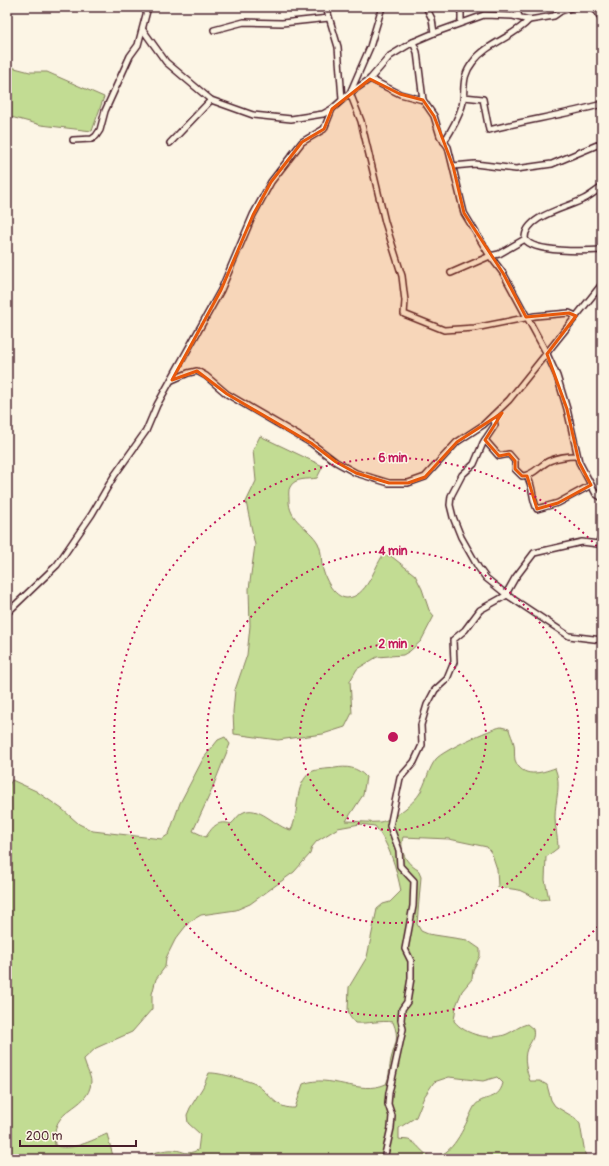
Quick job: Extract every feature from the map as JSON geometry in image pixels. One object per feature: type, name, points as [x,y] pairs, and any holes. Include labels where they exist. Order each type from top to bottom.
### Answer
[{"type":"street","points":[[73,140],[92,139],[100,130],[106,111],[130,56],[138,45],[148,7]]},
{"type":"street","points":[[326,7],[339,58],[342,99]]},
{"type":"street","points":[[382,7],[370,47],[350,93],[361,121],[386,222],[402,276],[405,301],[404,314],[444,330],[475,328],[526,317],[569,313],[576,316]]},
{"type":"street","points":[[426,7],[432,19],[434,33]]},
{"type":"street","points":[[461,7],[461,22]]},
{"type":"street","points":[[516,7],[519,17]]},
{"type":"street","points":[[143,30],[166,62],[211,100],[253,115],[291,119],[323,114],[332,109],[342,99],[370,79],[390,56],[413,42],[461,22],[484,15],[519,17],[529,20],[554,16],[561,11],[574,7]]},
{"type":"street","points":[[590,7],[599,10],[602,20]]},
{"type":"street","points":[[214,30],[244,22],[282,23],[329,18]]},
{"type":"street","points":[[444,142],[461,108],[464,97],[463,82],[473,61],[482,52],[523,26],[529,20]]},
{"type":"street","points":[[413,42],[418,58],[423,100],[434,116],[440,136],[444,142],[453,166],[464,213],[490,256],[503,273],[547,354],[557,376],[567,409],[578,456],[596,494],[602,498]]},
{"type":"street","points":[[370,79],[400,94],[423,100]]},
{"type":"street","points":[[464,97],[483,99],[489,130],[553,115],[576,112],[602,104]]},
{"type":"street","points":[[170,143],[211,100]]},
{"type":"street","points":[[7,612],[57,565],[92,514],[114,476],[146,430],[156,405],[172,380],[181,360],[221,290],[253,215],[271,182],[302,142],[324,129],[332,109]]},
{"type":"street","points":[[453,166],[475,164],[516,169],[552,164],[602,143]]},
{"type":"street","points":[[451,274],[490,256],[499,254],[524,239],[526,230],[539,218],[585,199],[602,187]]},
{"type":"street","points":[[524,239],[531,244],[569,252],[602,250]]},
{"type":"street","points":[[172,380],[197,371],[206,376],[227,394],[311,443],[336,462],[356,473],[389,483],[408,483],[425,477],[457,442],[483,425],[493,416],[547,354],[602,284]]},
{"type":"street","points":[[493,416],[495,424],[485,440],[474,464],[462,475],[453,490],[450,505],[461,537],[486,578],[506,594],[569,636],[602,640]]},
{"type":"street","points":[[485,440],[499,456],[510,454],[515,461],[515,469],[522,476],[527,476],[550,460],[578,456]]},
{"type":"street","points":[[527,476],[532,485],[532,500],[537,509],[558,503],[591,485]]},
{"type":"street","points":[[384,1159],[391,1128],[392,1116],[388,1104],[403,1029],[400,1020],[412,978],[411,961],[405,949],[413,906],[414,881],[400,866],[399,850],[390,826],[400,778],[414,762],[422,745],[421,726],[426,705],[435,690],[447,680],[454,662],[453,640],[464,630],[480,610],[506,594],[514,578],[534,553],[582,542],[598,544],[602,535]]},
{"type":"highlighted area","points":[[370,79],[400,94],[423,100],[434,116],[453,166],[464,213],[503,273],[526,317],[569,313],[576,316],[547,354],[567,409],[579,462],[591,485],[558,503],[537,509],[527,476],[522,476],[515,469],[515,461],[509,454],[499,456],[485,440],[502,413],[457,442],[425,477],[408,483],[389,483],[356,473],[336,462],[311,443],[227,394],[197,371],[172,380],[221,290],[253,215],[271,182],[302,142],[324,129],[332,109]]},
{"type":"green space","points":[[7,66],[30,72],[47,72],[104,97],[92,131],[41,125],[7,116]]},
{"type":"green space","points":[[260,436],[323,466],[317,478],[298,480],[292,484],[289,488],[290,507],[295,518],[318,543],[325,577],[336,593],[339,596],[347,598],[360,593],[369,581],[383,555],[391,556],[415,575],[422,589],[429,610],[434,616],[421,641],[410,651],[403,655],[377,657],[357,669],[350,681],[352,713],[345,727],[323,734],[278,740],[234,734],[233,712],[235,690],[247,655],[250,626],[249,589],[255,545],[246,502],[256,481],[253,450]]},
{"type":"green space","points":[[501,727],[509,729],[514,744],[515,760],[522,770],[538,773],[555,768],[557,774],[558,786],[555,825],[558,848],[546,857],[545,880],[549,899],[540,900],[519,890],[498,887],[497,869],[492,854],[487,847],[449,839],[403,837],[402,847],[404,856],[410,864],[418,870],[421,877],[417,924],[421,931],[428,934],[467,940],[480,949],[480,956],[473,970],[472,979],[462,991],[456,1006],[454,1021],[459,1026],[471,1033],[486,1037],[501,1036],[527,1024],[533,1029],[533,1037],[525,1057],[530,1081],[540,1081],[547,1085],[551,1100],[555,1106],[575,1118],[580,1124],[586,1159],[140,1159],[166,1150],[187,1153],[198,1150],[200,1134],[188,1123],[187,1115],[209,1073],[226,1075],[254,1083],[278,1104],[288,1108],[295,1108],[303,1084],[313,1081],[334,1082],[365,1088],[386,1084],[396,1041],[396,1033],[393,1022],[384,1021],[355,1023],[350,1017],[348,1010],[349,987],[367,957],[377,909],[383,904],[390,902],[401,891],[392,857],[385,841],[375,826],[360,824],[338,828],[317,841],[312,847],[310,854],[294,872],[250,904],[236,910],[201,915],[189,922],[175,940],[166,958],[165,967],[156,979],[152,994],[152,1009],[132,1032],[96,1048],[84,1059],[91,1079],[89,1091],[84,1099],[63,1116],[58,1123],[55,1132],[55,1145],[67,1148],[73,1147],[107,1134],[115,1159],[7,1159],[7,788],[12,780],[36,791],[62,809],[79,824],[93,831],[162,839],[169,834],[180,803],[203,759],[218,740],[225,737],[230,744],[193,831],[206,837],[219,823],[231,824],[241,814],[248,811],[261,813],[279,825],[291,830],[294,823],[299,792],[305,778],[311,772],[316,770],[344,767],[355,769],[366,777],[363,795],[346,821],[380,822],[391,818],[410,805],[422,789],[434,762],[441,755],[467,740]],"holes":[[[449,1077],[483,1081],[497,1077],[503,1083],[501,1089],[494,1096],[477,1103],[459,1136],[449,1150],[443,1154],[432,1156],[425,1153],[411,1141],[399,1139],[399,1128],[416,1117],[424,1097],[434,1082]]]}]
